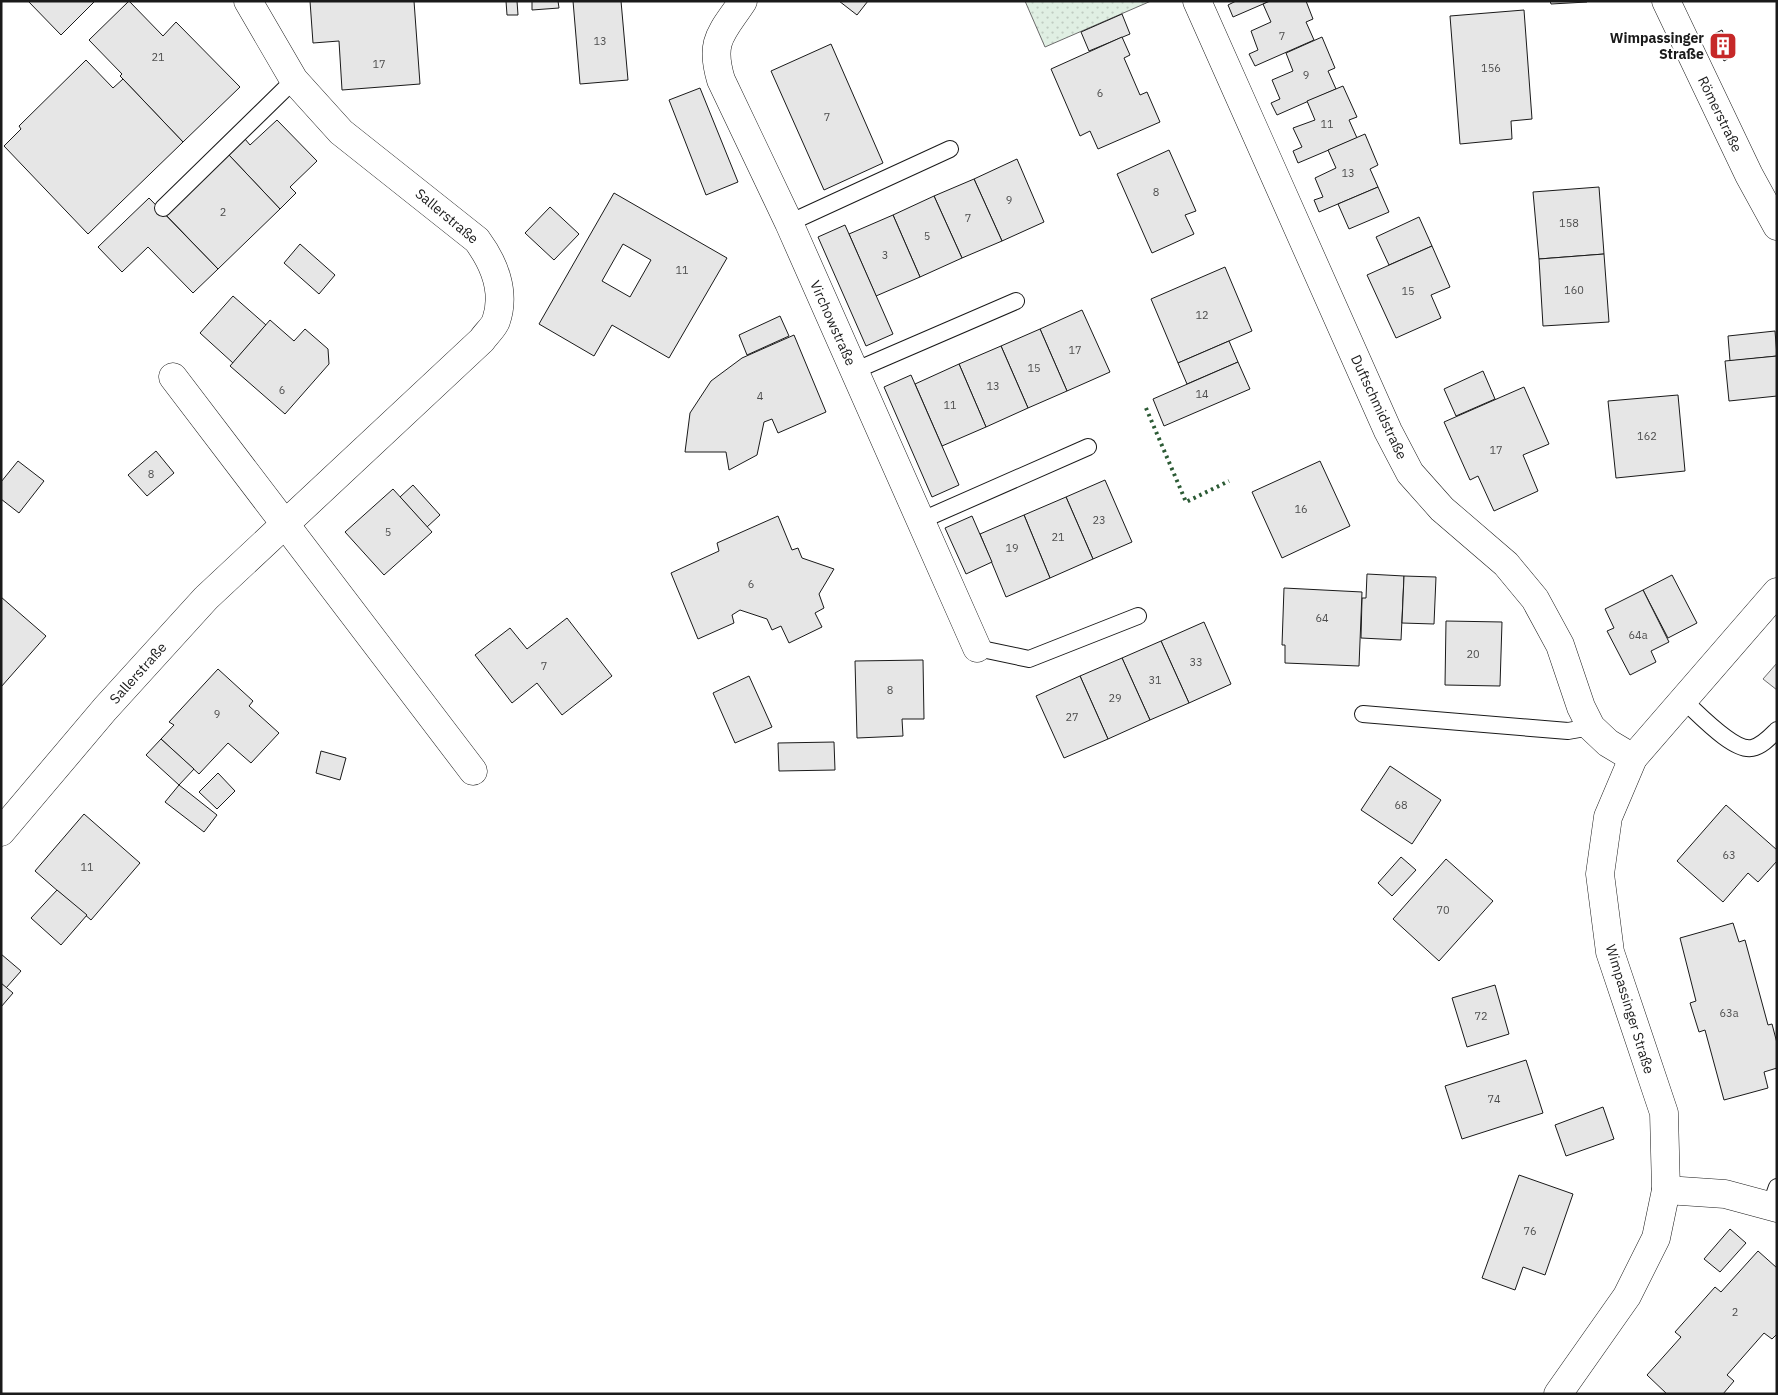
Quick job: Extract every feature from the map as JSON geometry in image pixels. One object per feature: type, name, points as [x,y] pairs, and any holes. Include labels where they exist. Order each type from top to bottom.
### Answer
[{"type":"street","name":"Sallerstraße","points":[[1,832],[105,709],[206,598],[482,340],[496,322],[500,299],[491,258],[477,240],[341,132],[294,80],[248,1]]},
{"type":"street","name":"Virchowstraße","points":[[743,1],[716,42],[714,60],[721,80],[763,173],[789,223],[977,648]]},
{"type":"street","name":"Duftschmidstraße","points":[[1197,1],[1384,422],[1410,473],[1442,509],[1506,564],[1535,599],[1560,645],[1581,707],[1591,727],[1608,743],[1633,758]]},
{"type":"street","name":"Römerstraße","points":[[1666,1],[1749,175],[1777,226]]},
{"type":"street","points":[[173,377],[287,524],[472,771]]},
{"type":"street","name":"Wimpassinger Straße","points":[[1558,1394],[1627,1296],[1656,1238],[1666,1190],[1664,1113],[1610,952],[1600,874],[1608,816],[1633,758],[1777,592]]},
{"type":"street","points":[[1666,1190],[1775,1200]]},
{"type":"lane","points":[[163,208],[294,80]]},
{"type":"lane","points":[[789,223],[950,149]]},
{"type":"lane","points":[[854,371],[1016,301]]},
{"type":"lane","points":[[920,521],[1088,447]]},
{"type":"lane","points":[[977,648],[1029,659],[1138,616]]},
{"type":"lane","points":[[1683,700],[1734,745],[1745,749],[1754,748],[1777,730]]},
{"type":"lane","points":[[1363,714],[1568,731],[1591,727]]},
{"type":"green space","points":[[1025,1],[1151,1],[1045,47]]},
{"type":"shaded area","points":[[1777,663],[1777,690],[1763,679]]},
{"type":"building","points":[[28,1],[95,1],[61,35]]},
{"type":"building","points":[[129,1],[163,36],[176,22],[240,87],[183,142],[120,76],[122,74],[89,40]]},
{"type":"building","points":[[310,1],[414,1],[420,84],[342,90],[339,41],[313,43]]},
{"type":"building","points":[[506,1],[517,1],[518,15],[507,15]]},
{"type":"building","points":[[532,1],[558,1],[559,8],[532,10]]},
{"type":"building","points":[[573,1],[621,1],[628,80],[580,84]]},
{"type":"building","points":[[839,1],[868,1],[857,15]]},
{"type":"building","points":[[1236,1],[1270,1],[1233,17],[1228,5]]},
{"type":"building","points":[[1270,1],[1306,1],[1313,19],[1306,22],[1314,40],[1255,66],[1249,54],[1258,50],[1251,31],[1271,22],[1263,4]]},
{"type":"building","points":[[1550,1],[1587,1],[1587,2],[1551,4]]},
{"type":"building","points":[[1524,10],[1532,119],[1511,121],[1512,139],[1460,144],[1450,16]]},
{"type":"building","points":[[1122,14],[1130,34],[1089,51],[1081,32]]},
{"type":"building","name":"Wimpassinger Straße","points":[[1722,30],[1733,56],[1724,61],[1712,35]]},
{"type":"building","points":[[1122,37],[1130,55],[1124,58],[1140,95],[1147,92],[1160,122],[1098,149],[1090,131],[1080,136],[1051,69]]},
{"type":"building","points":[[1322,37],[1335,68],[1328,71],[1336,89],[1277,115],[1271,103],[1280,99],[1272,80],[1293,71],[1286,53]]},
{"type":"building","points":[[831,44],[883,163],[824,190],[771,71]]},
{"type":"building","points":[[86,60],[113,88],[123,79],[183,142],[88,234],[4,146],[21,129],[19,126]]},
{"type":"building","points":[[1343,86],[1357,117],[1349,120],[1357,138],[1298,163],[1293,151],[1302,147],[1293,128],[1315,120],[1307,101]]},
{"type":"building","points":[[700,88],[738,182],[706,195],[669,100]]},
{"type":"building","points":[[277,120],[317,161],[290,187],[296,193],[280,209],[229,155],[245,139],[250,145]]},
{"type":"building","points":[[1365,134],[1378,165],[1370,169],[1378,187],[1319,212],[1314,200],[1323,197],[1315,178],[1336,168],[1328,150]]},
{"type":"building","points":[[1169,150],[1196,211],[1185,215],[1194,234],[1152,253],[1117,174]]},
{"type":"building","points":[[229,155],[280,209],[218,269],[166,215]]},
{"type":"building","points":[[1017,159],[1044,222],[1002,241],[974,179]]},
{"type":"building","points":[[974,179],[1002,241],[962,258],[934,196]]},
{"type":"building","points":[[1378,187],[1389,212],[1349,229],[1338,204]]},
{"type":"building","points":[[1599,187],[1604,254],[1539,259],[1533,192]]},
{"type":"building","points":[[614,193],[727,258],[669,358],[612,325],[594,356],[539,324]],"holes":[[[623,244],[651,260],[630,297],[602,281]]]},
{"type":"building","points":[[934,196],[962,258],[920,277],[893,215]]},
{"type":"building","points":[[149,198],[218,269],[193,293],[148,247],[122,272],[98,247]]},
{"type":"building","points":[[550,207],[579,234],[554,260],[525,233]]},
{"type":"building","points":[[893,215],[920,277],[876,296],[849,234]]},
{"type":"building","points":[[1419,217],[1432,246],[1389,265],[1376,237]]},
{"type":"building","points":[[845,225],[893,334],[866,346],[818,237]]},
{"type":"building","points":[[300,244],[335,275],[319,294],[284,263]]},
{"type":"building","points":[[1432,246],[1450,287],[1431,295],[1441,318],[1396,338],[1367,275]]},
{"type":"building","points":[[1604,254],[1609,322],[1543,326],[1539,259]]},
{"type":"building","points":[[1225,267],[1252,331],[1178,363],[1151,299]]},
{"type":"building","points":[[233,296],[266,325],[233,363],[200,333]]},
{"type":"building","points":[[1082,310],[1110,372],[1067,391],[1040,329]]},
{"type":"building","points":[[780,316],[789,336],[747,355],[739,335]]},
{"type":"building","points":[[270,320],[294,341],[305,329],[328,349],[329,364],[285,414],[230,366]]},
{"type":"building","points":[[1040,329],[1067,391],[1028,408],[1001,346]]},
{"type":"building","points":[[1775,331],[1777,356],[1730,361],[1728,336]]},
{"type":"building","points":[[794,335],[826,412],[778,433],[772,419],[764,422],[757,455],[729,470],[726,452],[685,452],[690,413],[711,381],[742,358]]},
{"type":"building","points":[[1229,341],[1238,362],[1187,384],[1178,363]]},
{"type":"building","points":[[1001,346],[1028,408],[986,427],[959,364]]},
{"type":"building","points":[[1777,356],[1777,396],[1729,401],[1725,361]]},
{"type":"building","points":[[1238,362],[1250,389],[1164,426],[1153,399]]},
{"type":"building","points":[[959,364],[986,427],[942,446],[915,384]]},
{"type":"building","points":[[1483,371],[1495,399],[1456,416],[1444,389]]},
{"type":"building","points":[[911,375],[959,485],[932,497],[884,387]]},
{"type":"building","points":[[1524,387],[1549,444],[1523,455],[1538,491],[1494,511],[1478,476],[1470,480],[1444,422]]},
{"type":"building","points":[[1678,395],[1685,471],[1616,478],[1608,401]]},
{"type":"building","points":[[156,451],[174,473],[147,496],[128,475]]},
{"type":"building","points":[[18,461],[44,481],[19,513],[1,499],[1,482]]},
{"type":"building","points":[[1320,461],[1350,526],[1282,558],[1252,492]]},
{"type":"building","points":[[1105,480],[1132,542],[1093,559],[1066,497]]},
{"type":"building","points":[[413,485],[440,515],[427,527],[400,497]]},
{"type":"building","points":[[393,489],[432,532],[384,575],[345,532]]},
{"type":"building","points":[[1066,497],[1093,559],[1050,578],[1024,515]]},
{"type":"building","points":[[1024,515],[1050,578],[1006,597],[980,534]]},
{"type":"building","points":[[778,516],[792,550],[798,548],[802,558],[834,569],[819,594],[824,608],[815,613],[822,627],[789,643],[781,626],[772,630],[767,619],[740,610],[732,615],[734,623],[698,639],[671,573],[719,551],[717,543]]},
{"type":"building","points":[[972,516],[992,562],[966,574],[945,528]]},
{"type":"building","points":[[1367,574],[1404,576],[1401,640],[1361,638],[1362,598],[1366,598]]},
{"type":"building","points":[[1672,575],[1697,623],[1668,638],[1643,590]]},
{"type":"building","points":[[1404,576],[1436,577],[1434,624],[1402,623]]},
{"type":"building","points":[[1284,588],[1362,592],[1359,666],[1285,663],[1285,645],[1282,645]]},
{"type":"building","points":[[1643,590],[1669,642],[1651,651],[1656,662],[1630,675],[1607,631],[1614,628],[1605,609]]},
{"type":"building","points":[[1,597],[46,636],[1,687]]},
{"type":"building","points":[[567,618],[612,676],[562,715],[537,683],[512,703],[475,655],[510,628],[527,649]]},
{"type":"building","points":[[1446,621],[1502,622],[1500,686],[1445,685]]},
{"type":"building","points":[[1204,622],[1231,684],[1189,703],[1161,641]]},
{"type":"building","points":[[1161,641],[1189,703],[1150,720],[1122,658]]},
{"type":"building","points":[[1122,658],[1150,720],[1108,739],[1080,676]]},
{"type":"building","points":[[923,660],[924,719],[902,719],[903,736],[857,738],[855,661]]},
{"type":"building","points":[[218,669],[253,701],[249,706],[279,733],[251,763],[228,743],[199,774],[161,739],[174,725],[169,722]]},
{"type":"building","points":[[749,676],[772,727],[735,743],[713,693]]},
{"type":"building","points":[[1080,676],[1108,739],[1064,758],[1036,696]]},
{"type":"building","points":[[161,739],[194,769],[179,785],[146,755]]},
{"type":"building","points":[[834,742],[835,770],[779,771],[778,743]]},
{"type":"building","points":[[321,751],[346,758],[340,780],[316,773]]},
{"type":"building","points":[[1390,766],[1441,800],[1412,844],[1361,810]]},
{"type":"building","points":[[218,773],[235,791],[217,809],[199,792]]},
{"type":"building","points":[[179,785],[217,815],[204,832],[165,802]]},
{"type":"building","points":[[1726,805],[1777,850],[1777,861],[1758,882],[1748,873],[1723,902],[1677,861]]},
{"type":"building","points":[[84,814],[140,863],[91,920],[35,871]]},
{"type":"building","points":[[1401,857],[1416,870],[1392,896],[1378,883]]},
{"type":"building","points":[[1446,859],[1493,901],[1439,961],[1393,919]]},
{"type":"building","points":[[57,890],[87,915],[61,945],[31,918]]},
{"type":"building","points":[[1733,923],[1739,942],[1745,940],[1768,1025],[1772,1024],[1777,1043],[1777,1068],[1764,1072],[1768,1088],[1724,1100],[1705,1030],[1699,1032],[1690,1003],[1696,1001],[1680,938]]},
{"type":"building","points":[[1,954],[21,971],[6,988],[1,983]]},
{"type":"building","points":[[1,983],[13,993],[1,1007]]},
{"type":"building","points":[[1495,985],[1509,1034],[1467,1047],[1452,998]]},
{"type":"building","points":[[1526,1060],[1543,1113],[1462,1139],[1445,1086]]},
{"type":"building","points":[[1603,1107],[1614,1139],[1566,1156],[1555,1125]]},
{"type":"building","points":[[1519,1175],[1573,1194],[1545,1275],[1523,1267],[1515,1290],[1482,1278]]},
{"type":"building","points":[[1730,1229],[1746,1243],[1720,1272],[1704,1259]]},
{"type":"building","points":[[1758,1251],[1777,1268],[1777,1334],[1772,1339],[1764,1333],[1727,1375],[1734,1381],[1723,1394],[1667,1394],[1647,1375],[1681,1337],[1675,1332],[1715,1287],[1721,1292]]},
{"type":"hedge","points":[[1146,408],[1186,502],[1229,481]]},
{"type":"place","name":"Wimpassinger Straße","points":[[1723,46]]}]
